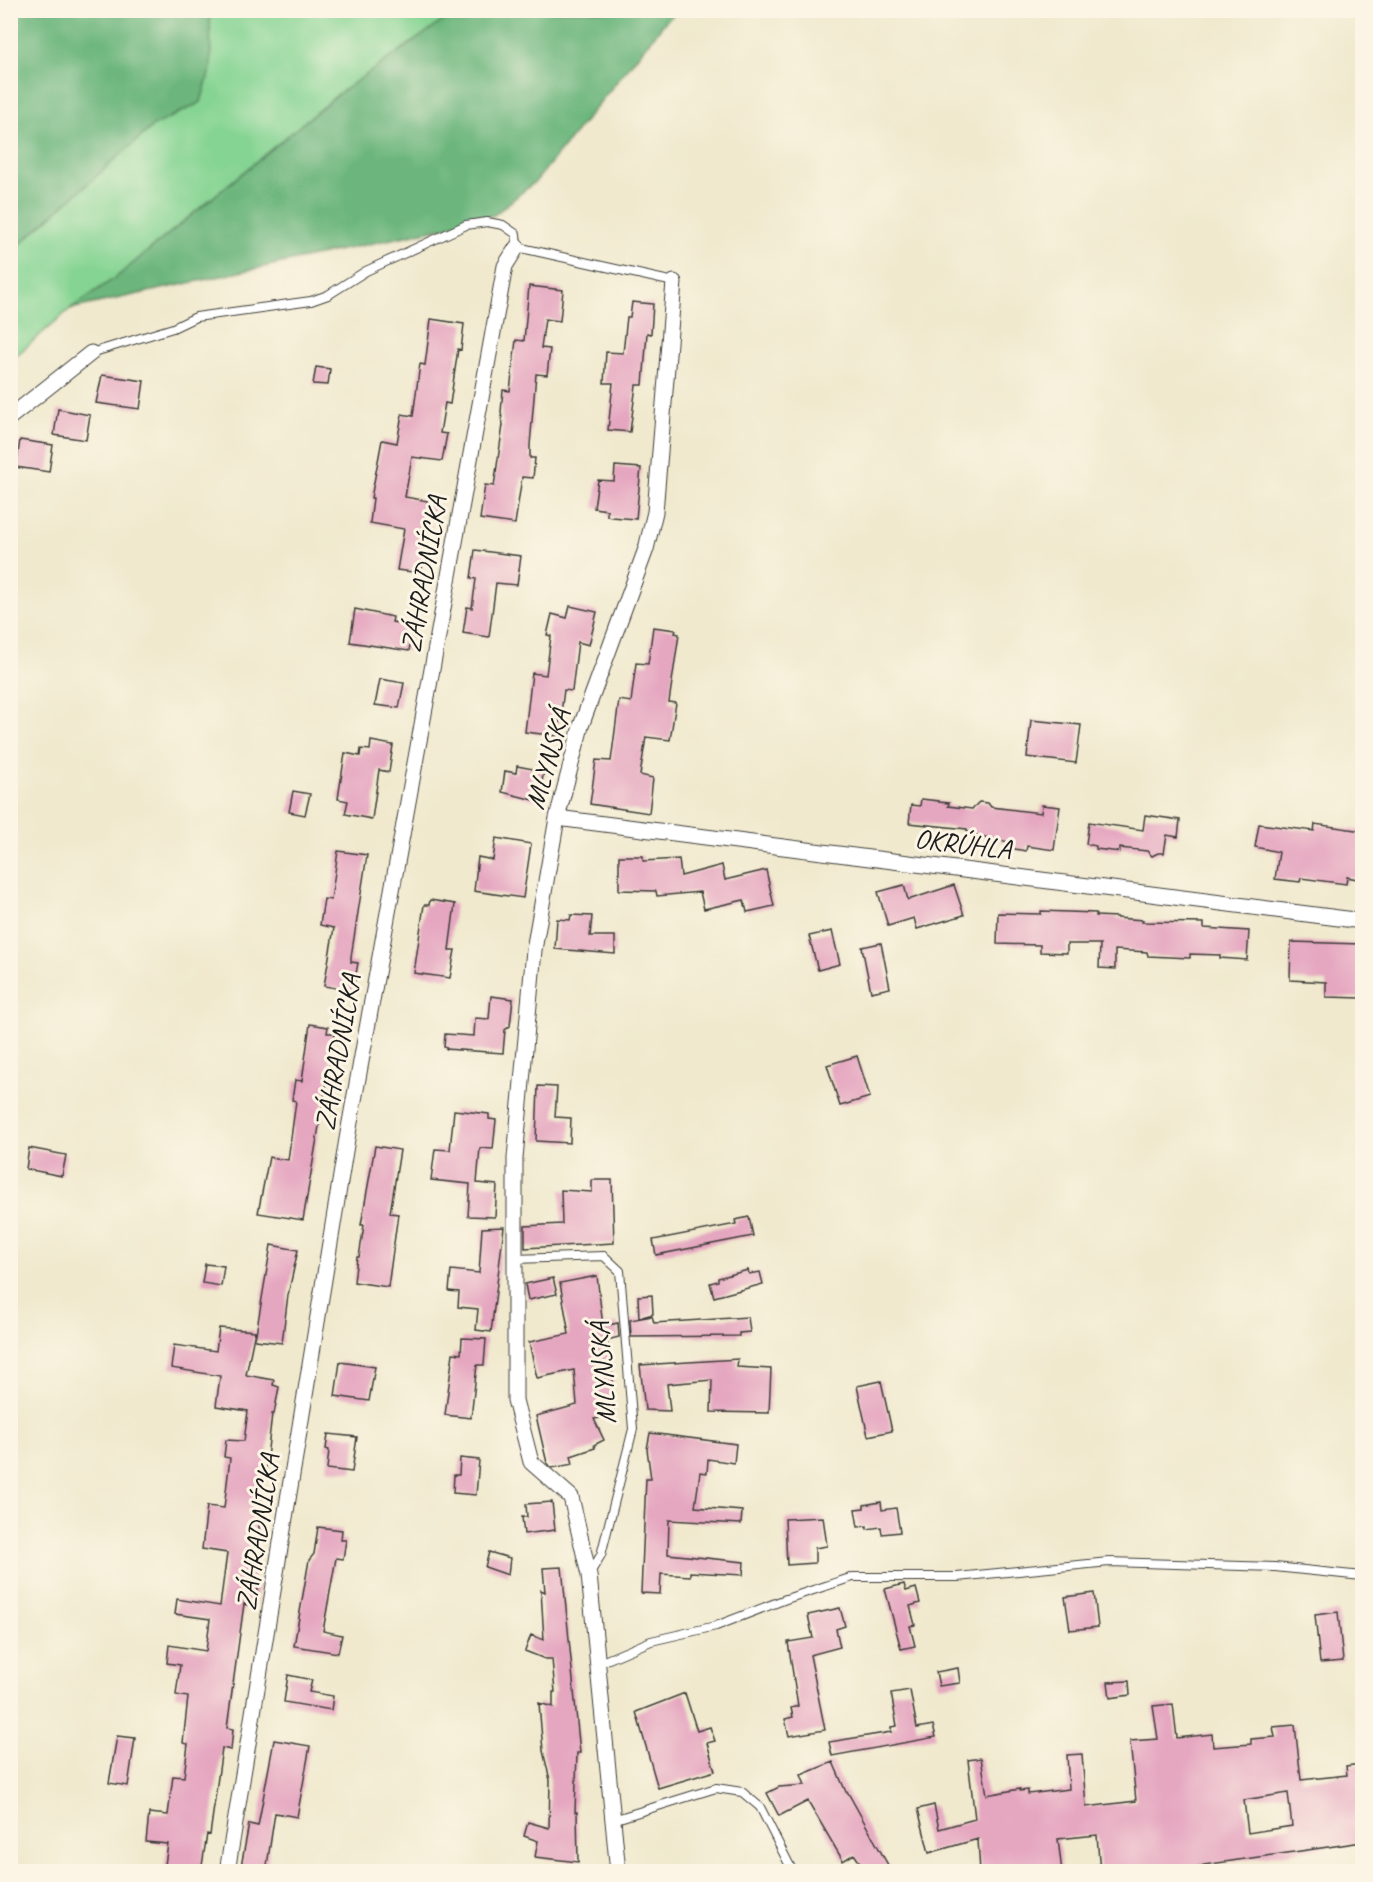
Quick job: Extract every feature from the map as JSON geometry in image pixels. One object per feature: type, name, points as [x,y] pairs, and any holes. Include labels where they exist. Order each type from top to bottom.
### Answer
[{"type":"street","name":"ZÁHRADNÍCKA","points":[[227,1872],[353,1104],[505,266],[518,247]]},
{"type":"street","name":"MLYNSKÁ","points":[[618,1872],[589,1575],[572,1497],[531,1462],[514,1400],[515,1158],[534,950],[556,818],[581,726],[646,549],[655,512],[674,282]]},
{"type":"street","points":[[10,417],[91,353]]},
{"type":"street","name":"OKRÚHLA","points":[[556,818],[1362,921]]},
{"type":"lane","points":[[91,353],[173,328],[196,317],[310,301],[328,295],[366,271],[466,225],[487,222],[503,225],[516,234],[518,247],[674,282]]},
{"type":"lane","name":"MLYNSKÁ","points":[[515,1259],[604,1256],[620,1270],[633,1429],[600,1556],[589,1575]]},
{"type":"lane","points":[[597,1665],[651,1641],[716,1626],[786,1599],[853,1577],[957,1577],[1109,1562],[1275,1568],[1362,1576]]},
{"type":"lane","points":[[613,1820],[716,1788],[742,1792],[760,1807],[793,1872]]},
{"type":"green space","points":[[11,10],[210,11],[211,67],[201,102],[153,126],[11,252]]},
{"type":"green space","points":[[210,11],[457,11],[337,95],[119,275],[70,309],[11,360],[10,252],[153,126],[201,102]]},
{"type":"green space","points":[[457,11],[678,11],[666,21],[536,181],[494,215],[70,309],[119,275],[337,95]]},
{"type":"building","points":[[529,286],[563,290],[560,321],[545,319],[541,348],[550,349],[547,375],[536,374],[530,445],[530,458],[535,458],[533,478],[522,477],[515,524],[480,519],[485,485],[494,486],[503,425],[501,412],[503,390],[510,391],[516,340],[524,341]]},
{"type":"building","points":[[632,302],[653,304],[651,334],[647,333],[643,385],[636,385],[630,432],[608,430],[613,383],[604,383],[606,352],[623,353],[627,317],[630,317]]},
{"type":"building","points":[[431,319],[464,324],[450,404],[445,403],[440,433],[447,434],[442,461],[412,457],[405,497],[428,501],[427,505],[434,507],[421,573],[397,570],[404,529],[370,523],[373,498],[371,498],[382,440],[397,443],[402,414],[413,416],[420,364],[425,365]]},
{"type":"building","points":[[316,367],[330,369],[328,385],[313,384]]},
{"type":"building","points":[[102,375],[144,381],[140,409],[96,403]]},
{"type":"building","points":[[58,409],[90,415],[86,440],[54,435]]},
{"type":"building","points":[[20,440],[53,445],[49,472],[16,467]]},
{"type":"building","points":[[615,466],[641,468],[636,519],[607,516],[607,510],[594,508],[598,480],[614,481]]},
{"type":"building","points":[[475,550],[521,556],[517,585],[496,583],[489,637],[463,633],[467,607],[472,608],[476,579],[471,578]]},
{"type":"building","points":[[570,606],[597,612],[589,645],[578,642],[572,691],[564,690],[558,736],[525,732],[532,673],[546,675],[551,636],[547,635],[552,614],[567,618]]},
{"type":"building","points":[[355,609],[393,617],[392,622],[413,625],[409,651],[350,642]]},
{"type":"building","points":[[653,627],[676,630],[675,633],[679,634],[669,702],[676,703],[670,740],[646,737],[640,775],[653,778],[649,813],[590,804],[596,760],[611,761],[619,700],[631,702],[636,663],[648,664]]},
{"type":"building","points":[[380,679],[404,683],[399,708],[375,705]]},
{"type":"building","points":[[1031,720],[1081,725],[1076,763],[1027,757]]},
{"type":"building","points":[[371,741],[393,745],[389,772],[379,770],[372,819],[345,814],[348,801],[338,799],[345,753],[360,756],[361,749],[370,750]]},
{"type":"building","points":[[517,766],[544,771],[538,801],[502,792],[505,771],[516,773]]},
{"type":"building","points":[[293,791],[310,794],[305,815],[289,812]]},
{"type":"building","points":[[921,799],[972,809],[979,802],[988,803],[991,807],[1041,813],[1042,805],[1060,807],[1054,850],[1027,846],[1026,851],[1009,848],[1009,842],[975,835],[975,832],[967,832],[967,829],[909,823],[911,805],[920,806]]},
{"type":"building","points":[[1145,815],[1180,820],[1178,837],[1167,835],[1164,853],[1152,856],[1147,851],[1120,848],[1120,852],[1096,849],[1096,846],[1086,844],[1089,822],[1143,830]]},
{"type":"building","points":[[1259,824],[1314,831],[1315,824],[1362,831],[1362,880],[1347,877],[1346,884],[1301,878],[1300,882],[1275,879],[1279,852],[1255,847]]},
{"type":"building","points":[[496,838],[531,844],[523,898],[474,891],[478,857],[493,860]]},
{"type":"building","points":[[338,851],[367,855],[351,957],[351,962],[358,963],[353,991],[324,986],[334,928],[320,925],[324,899],[331,900]]},
{"type":"building","points":[[619,856],[643,856],[643,861],[679,859],[681,876],[722,865],[725,880],[766,870],[774,906],[747,912],[744,900],[704,909],[700,892],[657,896],[656,891],[619,890]]},
{"type":"building","points":[[904,885],[908,900],[954,885],[964,915],[917,929],[914,918],[888,926],[878,892]]},
{"type":"building","points":[[430,900],[455,904],[449,950],[455,950],[450,978],[414,973],[424,905],[429,905]]},
{"type":"building","points":[[1041,911],[1096,913],[1096,916],[1143,920],[1142,922],[1204,923],[1204,928],[1249,931],[1247,960],[1220,958],[1220,955],[1190,954],[1190,958],[1148,956],[1147,952],[1115,950],[1115,969],[1099,968],[1100,944],[1067,944],[1067,953],[1040,952],[1040,945],[997,944],[998,913],[1041,914]]},
{"type":"building","points":[[571,915],[592,916],[590,936],[615,936],[615,954],[555,949],[557,919],[570,920]]},
{"type":"building","points":[[832,931],[840,964],[818,970],[809,936]]},
{"type":"building","points":[[1291,942],[1362,944],[1362,998],[1326,997],[1326,982],[1290,980]]},
{"type":"building","points":[[881,943],[890,988],[871,992],[862,947]]},
{"type":"building","points":[[491,996],[513,999],[510,1026],[505,1030],[503,1053],[446,1049],[444,1047],[445,1034],[474,1036],[475,1018],[489,1019]]},
{"type":"building","points":[[310,1024],[328,1027],[327,1033],[335,1033],[303,1220],[258,1213],[269,1157],[288,1160],[296,1101],[292,1100],[295,1080],[302,1081]]},
{"type":"building","points":[[857,1056],[870,1097],[840,1106],[827,1065]]},
{"type":"building","points":[[538,1086],[557,1087],[555,1117],[571,1118],[570,1143],[536,1141]]},
{"type":"building","points":[[454,1110],[489,1114],[489,1119],[496,1120],[493,1149],[480,1148],[477,1183],[497,1185],[495,1217],[468,1216],[470,1184],[431,1180],[435,1149],[450,1150]]},
{"type":"building","points":[[375,1146],[400,1150],[390,1213],[398,1214],[388,1287],[354,1282]]},
{"type":"building","points":[[29,1148],[66,1155],[62,1176],[26,1169]]},
{"type":"building","points":[[592,1180],[612,1180],[614,1243],[525,1248],[525,1226],[562,1224],[561,1190],[592,1192]]},
{"type":"building","points":[[749,1217],[753,1236],[656,1255],[653,1240],[736,1224],[735,1220]]},
{"type":"building","points":[[504,1227],[491,1332],[476,1330],[478,1309],[458,1307],[459,1292],[449,1291],[451,1270],[479,1273],[482,1228]]},
{"type":"building","points":[[271,1245],[298,1250],[288,1295],[282,1343],[255,1340]]},
{"type":"building","points":[[205,1264],[224,1266],[221,1286],[202,1283]]},
{"type":"building","points":[[748,1270],[749,1274],[760,1272],[763,1284],[714,1297],[710,1283],[718,1281],[718,1278]]},
{"type":"building","points":[[597,1276],[603,1326],[618,1323],[619,1337],[607,1340],[613,1381],[614,1410],[605,1409],[604,1417],[594,1419],[604,1440],[594,1445],[595,1448],[571,1456],[573,1464],[552,1468],[547,1463],[536,1416],[577,1405],[574,1370],[537,1378],[529,1342],[569,1334],[560,1283]]},
{"type":"building","points":[[553,1278],[557,1294],[528,1300],[525,1284]]},
{"type":"building","points":[[652,1295],[653,1314],[639,1318],[638,1296]]},
{"type":"building","points":[[652,1316],[654,1323],[748,1317],[750,1332],[739,1333],[739,1336],[631,1337],[630,1320]]},
{"type":"building","points":[[219,1328],[255,1331],[246,1375],[274,1380],[273,1385],[279,1387],[274,1414],[272,1414],[253,1580],[259,1581],[255,1607],[244,1604],[227,1728],[233,1729],[231,1750],[222,1748],[210,1835],[207,1834],[201,1872],[164,1872],[168,1844],[146,1842],[149,1813],[168,1815],[173,1776],[184,1777],[188,1744],[183,1743],[188,1697],[176,1695],[180,1665],[167,1663],[169,1645],[206,1651],[210,1619],[175,1614],[177,1599],[220,1606],[227,1553],[202,1549],[207,1506],[224,1508],[230,1458],[224,1457],[226,1440],[244,1441],[248,1411],[216,1406],[220,1376],[171,1368],[174,1345],[216,1351]]},
{"type":"building","points":[[462,1338],[486,1339],[484,1365],[477,1365],[471,1418],[445,1415],[453,1353],[461,1354]]},
{"type":"building","points":[[738,1359],[737,1367],[771,1369],[769,1413],[711,1412],[712,1380],[667,1384],[670,1411],[645,1410],[640,1365]]},
{"type":"building","points":[[340,1362],[375,1367],[369,1401],[335,1396]]},
{"type":"building","points":[[881,1381],[892,1431],[868,1436],[857,1386]]},
{"type":"building","points":[[650,1433],[736,1444],[734,1463],[708,1459],[707,1473],[700,1472],[695,1507],[742,1511],[741,1524],[669,1520],[668,1554],[744,1562],[743,1575],[690,1572],[690,1576],[661,1574],[660,1594],[641,1593],[646,1479],[651,1479],[647,1449]]},
{"type":"building","points":[[328,1434],[357,1437],[352,1472],[327,1469]]},
{"type":"building","points":[[460,1458],[479,1460],[476,1495],[453,1493],[454,1475],[459,1475]]},
{"type":"building","points":[[552,1502],[555,1530],[524,1534],[522,1517],[527,1517],[526,1504]]},
{"type":"building","points":[[881,1502],[882,1510],[896,1508],[900,1532],[882,1534],[881,1527],[867,1529],[867,1526],[858,1527],[855,1509]]},
{"type":"building","points":[[823,1517],[827,1546],[815,1548],[815,1563],[787,1565],[785,1519]]},
{"type":"building","points":[[318,1527],[342,1530],[341,1540],[346,1540],[343,1559],[336,1558],[323,1631],[342,1635],[338,1653],[294,1646],[309,1560],[314,1554]]},
{"type":"building","points":[[489,1552],[510,1558],[508,1575],[485,1567]]},
{"type":"building","points":[[562,1567],[580,1753],[577,1753],[575,1812],[577,1812],[578,1862],[535,1857],[538,1841],[524,1836],[528,1822],[549,1828],[550,1780],[543,1751],[539,1703],[553,1707],[553,1692],[555,1692],[552,1659],[545,1659],[525,1651],[531,1635],[544,1640],[541,1590],[545,1592],[543,1568]]},
{"type":"building","points":[[904,1584],[906,1591],[916,1588],[920,1603],[910,1606],[915,1625],[910,1626],[915,1646],[901,1649],[885,1589]]},
{"type":"building","points":[[1094,1593],[1098,1627],[1070,1630],[1065,1597]]},
{"type":"building","points":[[840,1608],[845,1626],[836,1629],[840,1647],[810,1655],[825,1730],[789,1736],[785,1719],[793,1717],[791,1708],[798,1706],[788,1642],[813,1638],[808,1615]]},
{"type":"building","points":[[1338,1612],[1343,1661],[1320,1663],[1315,1615]]},
{"type":"building","points":[[958,1668],[960,1683],[939,1686],[936,1672]]},
{"type":"building","points":[[288,1675],[312,1680],[309,1692],[333,1696],[331,1710],[284,1702]]},
{"type":"building","points":[[1129,1681],[1130,1695],[1110,1698],[1108,1682]]},
{"type":"building","points":[[910,1690],[917,1728],[933,1725],[936,1737],[832,1756],[829,1742],[891,1732],[891,1727],[897,1726],[891,1693]]},
{"type":"building","points":[[685,1693],[697,1731],[710,1727],[715,1741],[707,1743],[715,1771],[658,1788],[636,1712]]},
{"type":"building","points":[[1173,1704],[1177,1738],[1212,1734],[1213,1747],[1251,1744],[1251,1739],[1275,1737],[1273,1727],[1295,1725],[1301,1780],[1347,1775],[1346,1766],[1360,1764],[1362,1842],[1204,1865],[1187,1872],[1100,1872],[1097,1835],[1058,1839],[1062,1872],[980,1872],[978,1839],[929,1853],[918,1809],[934,1805],[939,1829],[975,1819],[968,1760],[981,1758],[987,1795],[1020,1789],[1020,1791],[1028,1790],[1028,1794],[1069,1789],[1067,1755],[1082,1754],[1086,1807],[1136,1801],[1130,1741],[1158,1739],[1153,1706]],"holes":[[[1288,1793],[1292,1826],[1248,1833],[1244,1800]]]},
{"type":"building","points":[[117,1736],[135,1738],[128,1786],[109,1783]]},
{"type":"building","points":[[274,1740],[310,1746],[297,1817],[275,1813],[266,1872],[240,1872],[249,1824],[258,1826]]},
{"type":"building","points":[[833,1762],[846,1792],[888,1865],[877,1872],[872,1872],[868,1865],[863,1867],[854,1854],[843,1861],[808,1801],[779,1816],[767,1793],[779,1787],[805,1785],[801,1775]]}]
